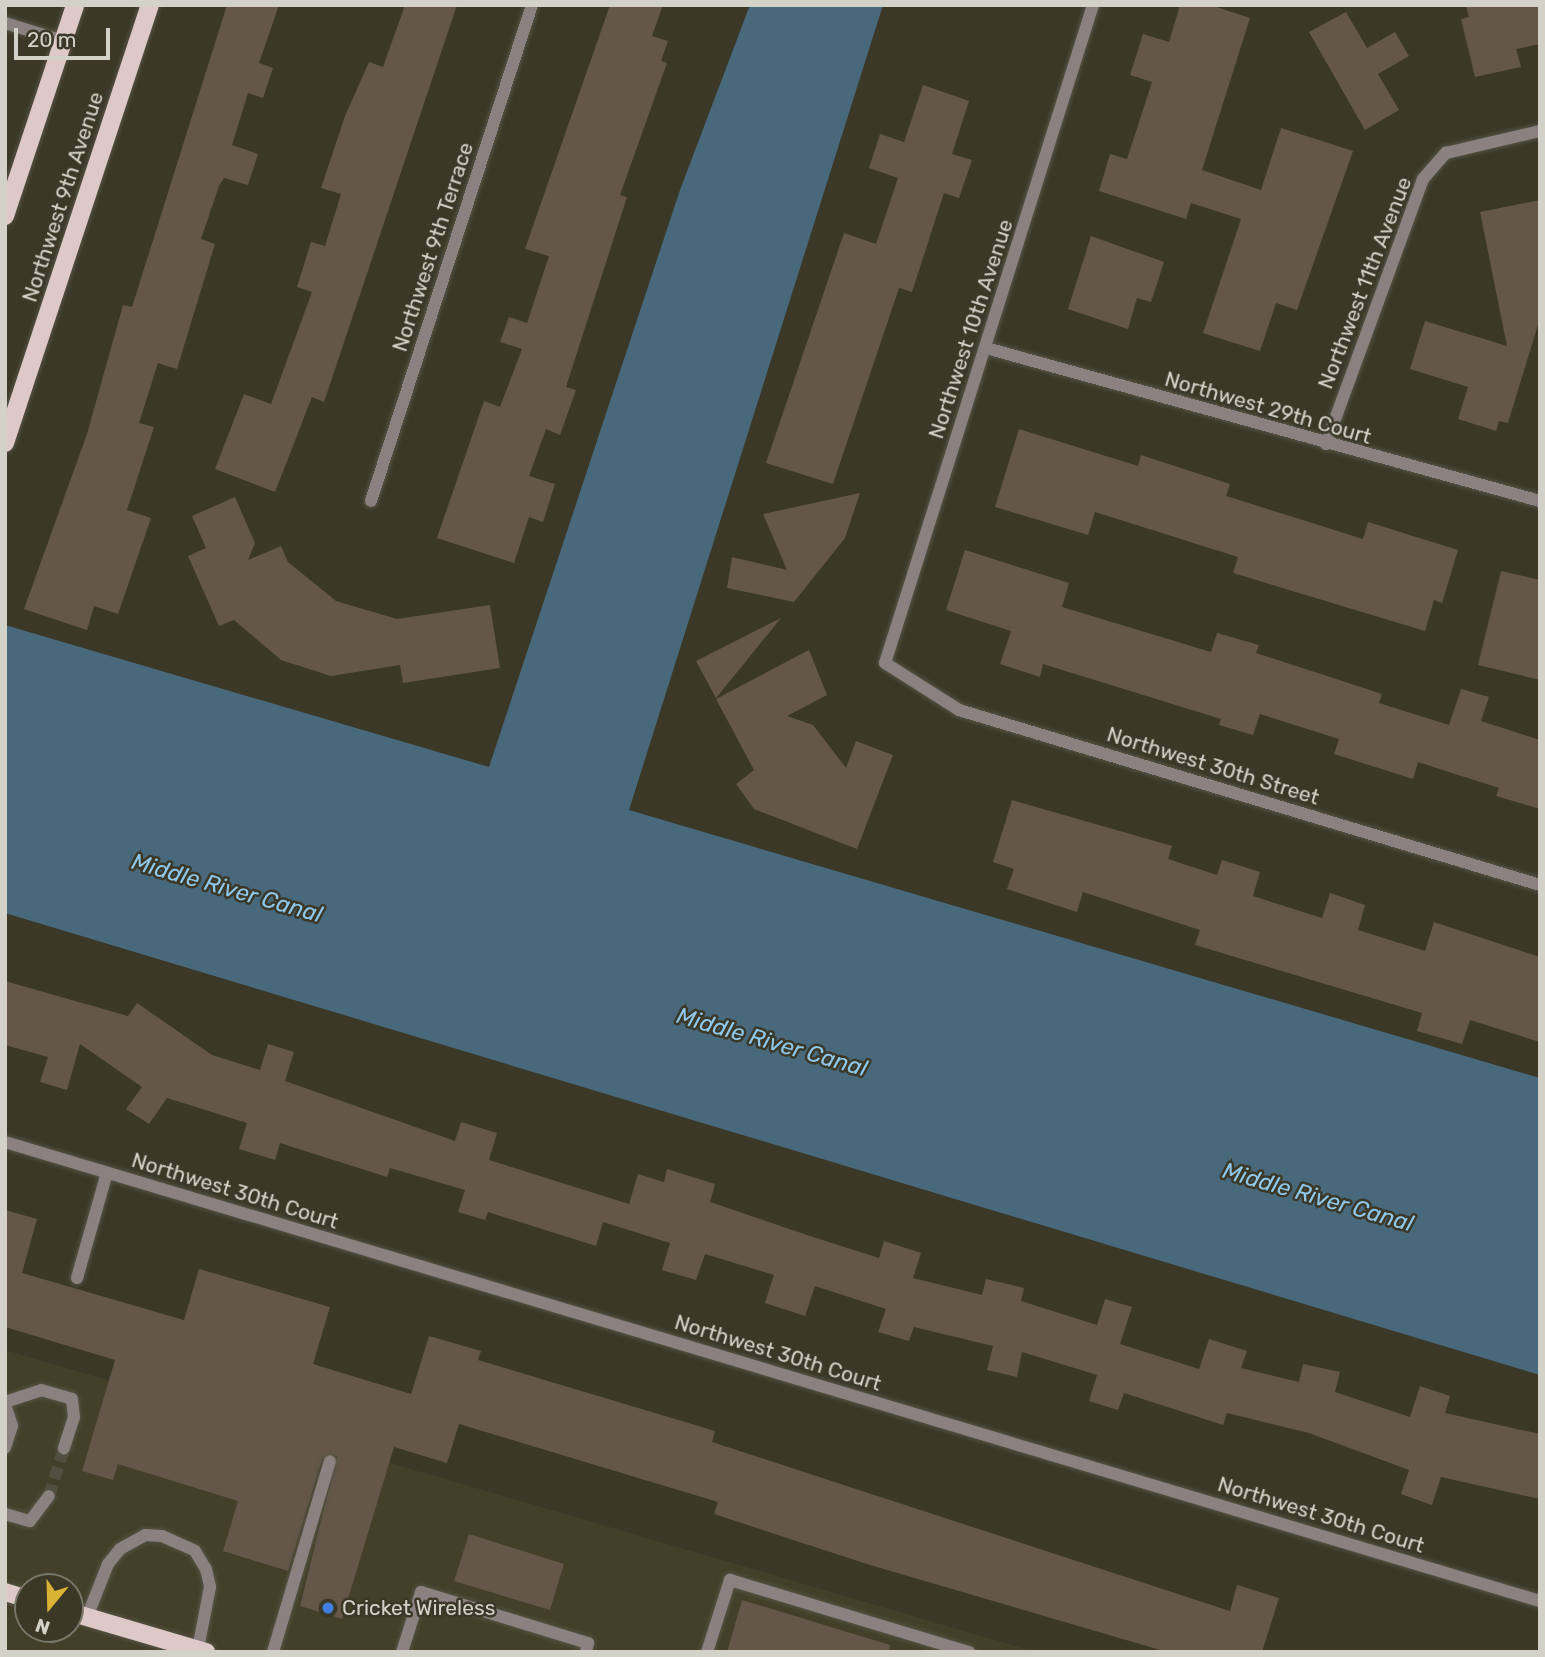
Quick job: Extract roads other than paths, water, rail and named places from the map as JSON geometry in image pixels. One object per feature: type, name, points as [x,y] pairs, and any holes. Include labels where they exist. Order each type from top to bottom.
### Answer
[{"type":"main road","points":[[5,216],[75,5]]},
{"type":"main road","name":"Northwest 9th Avenue","points":[[5,443],[150,5]]},
{"type":"main road","points":[[84,1616],[202,1651]]},
{"type":"street","name":"Northwest 9th Terrace","points":[[371,501],[532,5]]},
{"type":"street","name":"Northwest 10th Avenue","points":[[885,663],[1093,5]]},
{"type":"street","points":[[5,23],[63,41]]},
{"type":"street","name":"Northwest 11th Avenue","points":[[1326,444],[1423,179],[1446,153],[1540,131]]},
{"type":"street","name":"Northwest 29th Court","points":[[986,348],[1540,501]]},
{"type":"street","name":"Northwest 30th Street","points":[[885,663],[959,710],[1540,885]]},
{"type":"street","name":"Northwest 30th Court","points":[[5,1142],[1540,1601]]},
{"type":"street","points":[[77,1278],[107,1173]]},
{"type":"street","points":[[5,1448],[12,1426],[5,1403],[41,1390],[72,1399],[74,1417],[64,1448]]},
{"type":"street","points":[[274,1652],[330,1461]]},
{"type":"street","points":[[5,1514],[30,1521],[49,1496]]},
{"type":"street","points":[[84,1605],[120,1549],[145,1535],[162,1536],[195,1551],[206,1569],[210,1587],[202,1651]]},
{"type":"street","points":[[707,1652],[730,1580],[969,1652]]},
{"type":"street","points":[[402,1652],[421,1592],[588,1643],[586,1652]]},
{"type":"water","name":"Middle River Canal","points":[[750,5],[883,5],[629,810],[1540,1078],[1540,1375],[5,913],[5,625],[489,767],[680,190]]},
{"type":"tunnel","points":[[49,1496],[64,1448]]},
{"type":"place","name":"Cricket Wireless","points":[[328,1608]]}]
